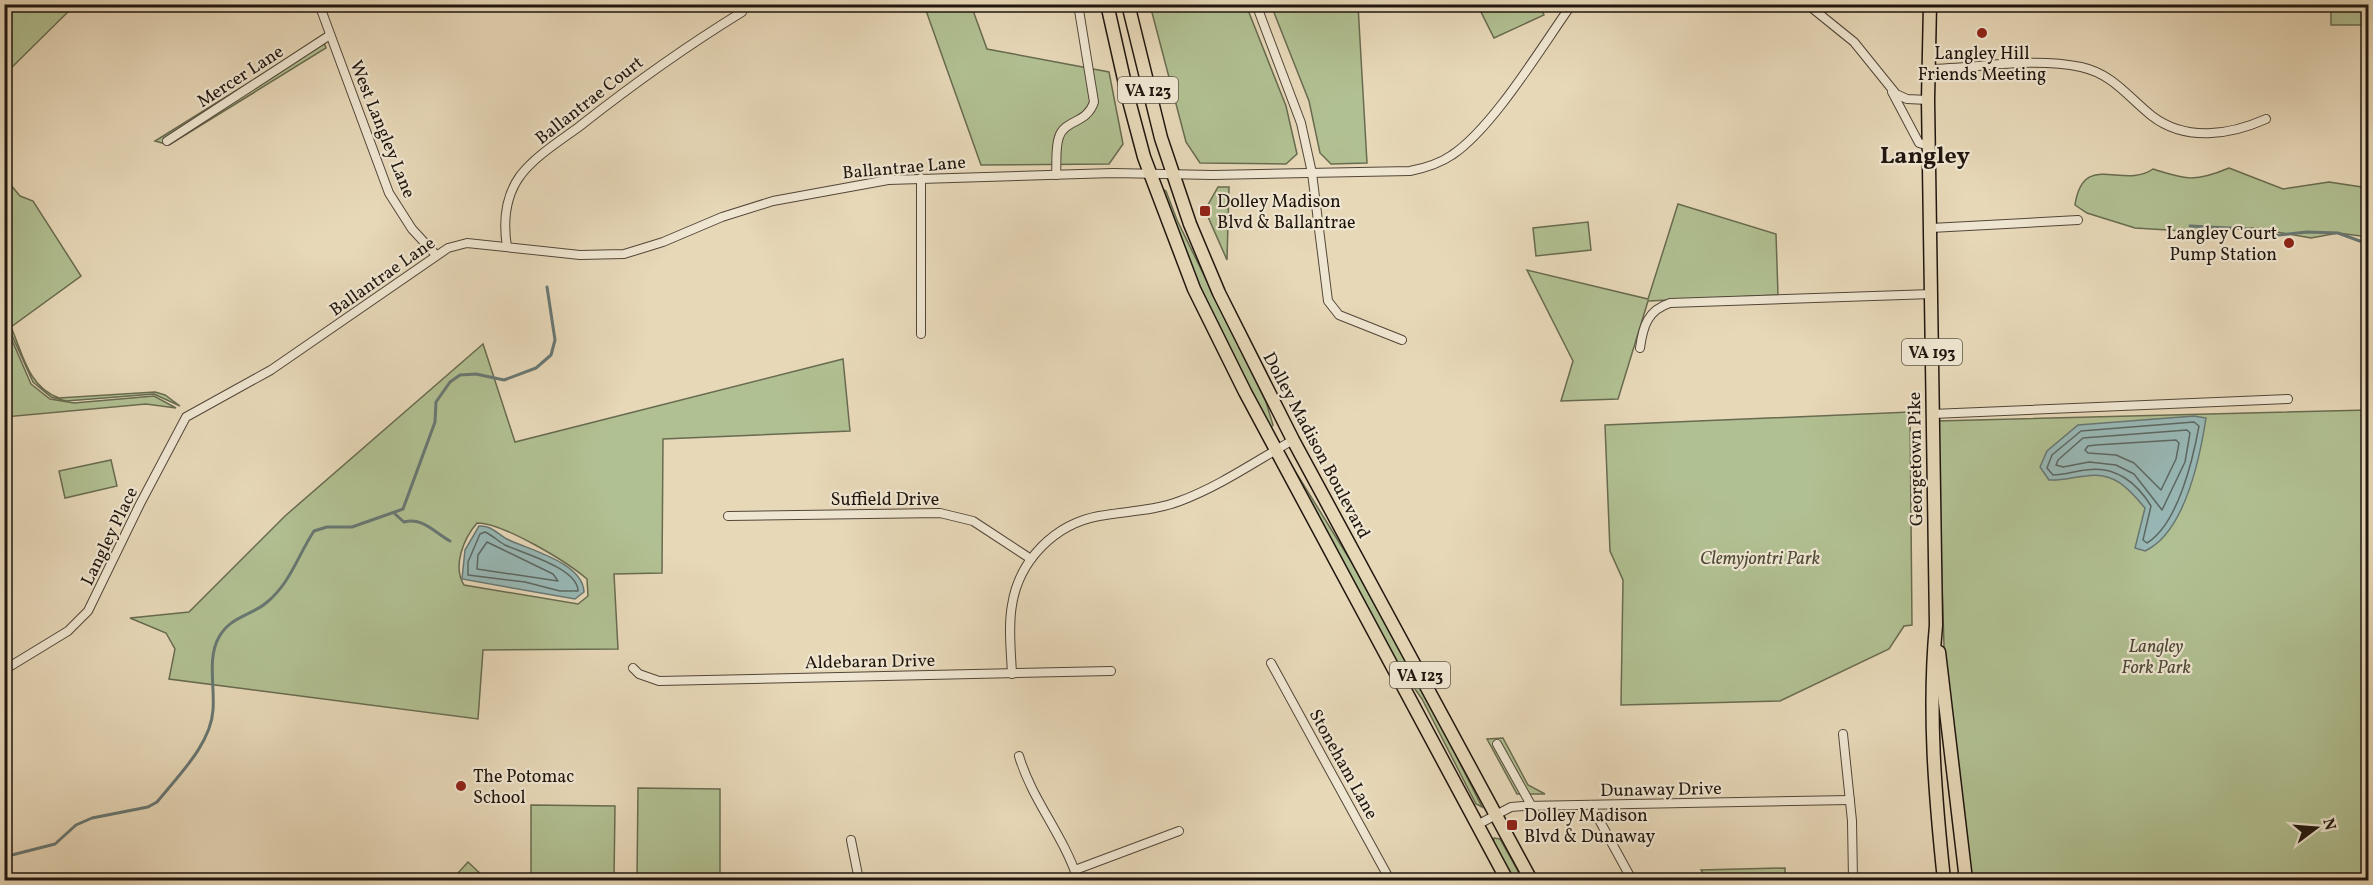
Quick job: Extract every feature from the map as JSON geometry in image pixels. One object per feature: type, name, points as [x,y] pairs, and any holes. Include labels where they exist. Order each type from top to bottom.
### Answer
[{"type":"main road","name":"VA 123","points":[[1107,4],[1128,97],[1150,174],[1202,305],[1275,450],[1507,880]]},
{"type":"main road","name":"Dolley Madison Boulevard","points":[[1128,4],[1150,98],[1173,174],[1218,293],[1293,440],[1531,880]]},
{"type":"main road","name":"Georgetown Pike","points":[[1930,4],[1928,100],[1936,625],[1966,880]]},
{"type":"main road","name":"Georgetown Pike","points":[[1936,625],[1931,681],[1932,729],[1944,880]]},
{"type":"street","name":"West Langley Lane","points":[[319,4],[389,193],[412,229],[435,255]]},
{"type":"street","points":[[1056,175],[1059,136],[1069,124],[1086,116],[1094,102],[1078,4]]},
{"type":"street","points":[[1256,4],[1294,100],[1312,173],[1328,301],[1339,315],[1402,340]]},
{"type":"street","name":"Ballantrae Lane","points":[[219,399],[318,339],[435,255],[456,244],[466,243],[580,255],[624,254],[773,201],[854,184],[921,178],[1312,173],[1410,171],[1426,168],[1454,155],[1487,122],[1572,4]]},
{"type":"street","points":[[1807,4],[1854,42],[1891,90],[1919,143],[1929,146]]},
{"type":"street","name":"Ballantrae Court","points":[[507,247],[504,233],[507,204],[516,183],[530,165],[633,83],[742,12]]},
{"type":"street","name":"Mercer Lane","points":[[167,141],[330,35]]},
{"type":"street","points":[[1930,69],[2025,64],[2066,65],[2090,69],[2110,78],[2151,115],[2184,131],[2232,132],[2266,119]]},
{"type":"street","points":[[1891,90],[1907,99],[1928,100]]},
{"type":"street","points":[[921,178],[921,334]]},
{"type":"street","points":[[1931,228],[2078,220]]},
{"type":"street","points":[[1640,348],[1648,319],[1659,307],[1670,303],[1932,294]]},
{"type":"street","name":"Langley Place","points":[[4,669],[68,631],[88,611],[140,504],[186,417],[219,399]]},
{"type":"street","points":[[1932,414],[2288,399]]},
{"type":"street","points":[[1012,674],[1012,606],[1022,574],[1041,546],[1067,527],[1100,516],[1137,513],[1181,501],[1293,440]]},
{"type":"street","name":"Suffield Drive","points":[[728,516],[940,513],[973,520],[1031,559]]},
{"type":"street","name":"Stoneham Lane","points":[[1271,663],[1390,880]]},
{"type":"street","name":"Aldebaran Drive","points":[[633,668],[639,674],[659,681],[1111,671]]},
{"type":"street","points":[[1843,734],[1850,800],[1853,880]]},
{"type":"street","points":[[1497,744],[1531,806]]},
{"type":"street","points":[[1019,756],[1031,789],[1056,830],[1078,880]]},
{"type":"street","name":"Dunaway Drive","points":[[1477,825],[1511,807],[1850,800]]},
{"type":"street","points":[[1592,806],[1632,880]]},
{"type":"street","points":[[1075,870],[1179,831]]},
{"type":"street","points":[[851,840],[860,880]]},
{"type":"green space","points":[[5,4],[75,4],[75,5],[5,74]]},
{"type":"green space","points":[[1539,4],[1544,15],[1494,38],[1481,12],[1497,5]]},
{"type":"green space","points":[[924,5],[971,5],[987,49],[1109,72],[1123,144],[1109,164],[981,165]]},
{"type":"green space","points":[[1150,5],[1246,5],[1286,106],[1297,154],[1286,164],[1200,163],[1186,142]]},
{"type":"green space","points":[[1271,5],[1358,5],[1367,163],[1331,164],[1320,153],[1309,101]]},
{"type":"green space","points":[[2331,5],[2368,5],[2368,25],[2331,25]]},
{"type":"green space","points":[[322,37],[326,48],[169,145],[155,141]]},
{"type":"green space","points":[[2229,168],[2283,189],[2329,182],[2368,188],[2368,237],[2338,233],[2311,238],[2255,228],[2200,232],[2135,228],[2087,213],[2075,205],[2079,189],[2086,179],[2095,175],[2129,176],[2153,169],[2191,178],[2208,176]]},
{"type":"green space","points":[[5,178],[20,196],[33,201],[81,276],[11,327],[33,378],[49,393],[59,398],[155,392],[165,395],[180,406],[154,394],[66,401],[51,397],[33,382],[5,320]]},
{"type":"green space","points":[[1218,187],[1229,187],[1227,260],[1205,210]]},
{"type":"green space","points":[[1162,189],[1166,191],[1177,220],[1266,402],[1273,425],[1270,428],[1198,281]]},
{"type":"green space","points":[[1678,204],[1776,234],[1778,295],[1648,301],[1618,399],[1561,401],[1573,361],[1527,270],[1648,299]]},
{"type":"green space","points":[[1588,222],[1591,250],[1536,256],[1533,228]]},
{"type":"green space","points":[[5,324],[31,384],[50,399],[74,403],[154,396],[176,408],[146,404],[5,417]]},
{"type":"green space","points":[[483,344],[515,442],[843,359],[850,431],[663,439],[662,573],[614,574],[618,649],[483,650],[478,719],[169,679],[175,649],[166,633],[130,618],[189,612],[285,516]],"holes":[[[477,523],[488,525],[534,544],[577,571],[587,579],[588,596],[578,604],[464,585],[459,569],[464,544]]]},
{"type":"green space","name":"Langley Fork Park","points":[[2368,410],[2368,880],[1971,880],[1945,677],[1937,421]]},
{"type":"green space","name":"Clemyjontri Park","points":[[1910,412],[1912,625],[1904,626],[1889,649],[1780,701],[1621,705],[1623,580],[1610,551],[1605,425]]},
{"type":"green space","points":[[1287,458],[1352,563],[1436,716],[1482,807],[1476,804],[1422,699],[1390,653]]},
{"type":"green space","points":[[111,460],[117,486],[65,498],[59,471]]},
{"type":"green space","points":[[1503,738],[1528,785],[1545,794],[1517,794],[1487,739]]},
{"type":"green space","points":[[638,788],[720,789],[720,880],[637,880]]},
{"type":"green space","points":[[531,805],[615,806],[614,880],[531,880]]},
{"type":"green space","points":[[1494,838],[1500,839],[1523,880],[1511,880],[1493,843]]},
{"type":"green space","points":[[468,862],[486,880],[456,880],[458,873]]},
{"type":"green space","points":[[1785,868],[1785,880],[1707,880],[1701,870]]},
{"type":"water","points":[[2194,416],[2206,418],[2200,453],[2188,492],[2171,528],[2145,551],[2135,548],[2145,508],[2127,488],[2113,479],[2096,475],[2049,480],[2040,467],[2047,451],[2078,425]]},
{"type":"water","points":[[479,526],[491,529],[509,540],[565,565],[575,573],[584,592],[575,599],[462,579],[465,550]]},
{"type":"waterway","points":[[2190,226],[2249,229],[2262,237],[2307,232],[2338,233],[2368,244]]},
{"type":"waterway","points":[[4,857],[55,844],[76,825],[92,818],[148,807],[157,802],[192,759],[211,723],[213,654],[215,645],[224,630],[234,621],[266,603],[274,595],[288,578],[314,531],[327,527],[352,527],[403,509],[435,422],[436,402],[450,382],[460,375],[476,374],[504,380],[536,368],[551,355],[555,340],[547,287]]},
{"type":"waterway","points":[[395,514],[404,522],[423,524],[450,541]]},
{"type":"place","name":"Langley Hill Friends Meeting","points":[[1982,33]]},
{"type":"place","name":"Dolley Madison Blvd & Ballantrae","points":[[1205,211]]},
{"type":"place","name":"Langley Court Pump Station","points":[[2289,243]]},
{"type":"place","name":"The Potomac School","points":[[461,786]]},
{"type":"place","name":"Dolley Madison Blvd & Dunaway","points":[[1512,825]]},
{"type":"district","name":"Langley","points":[[1925,155]]}]
